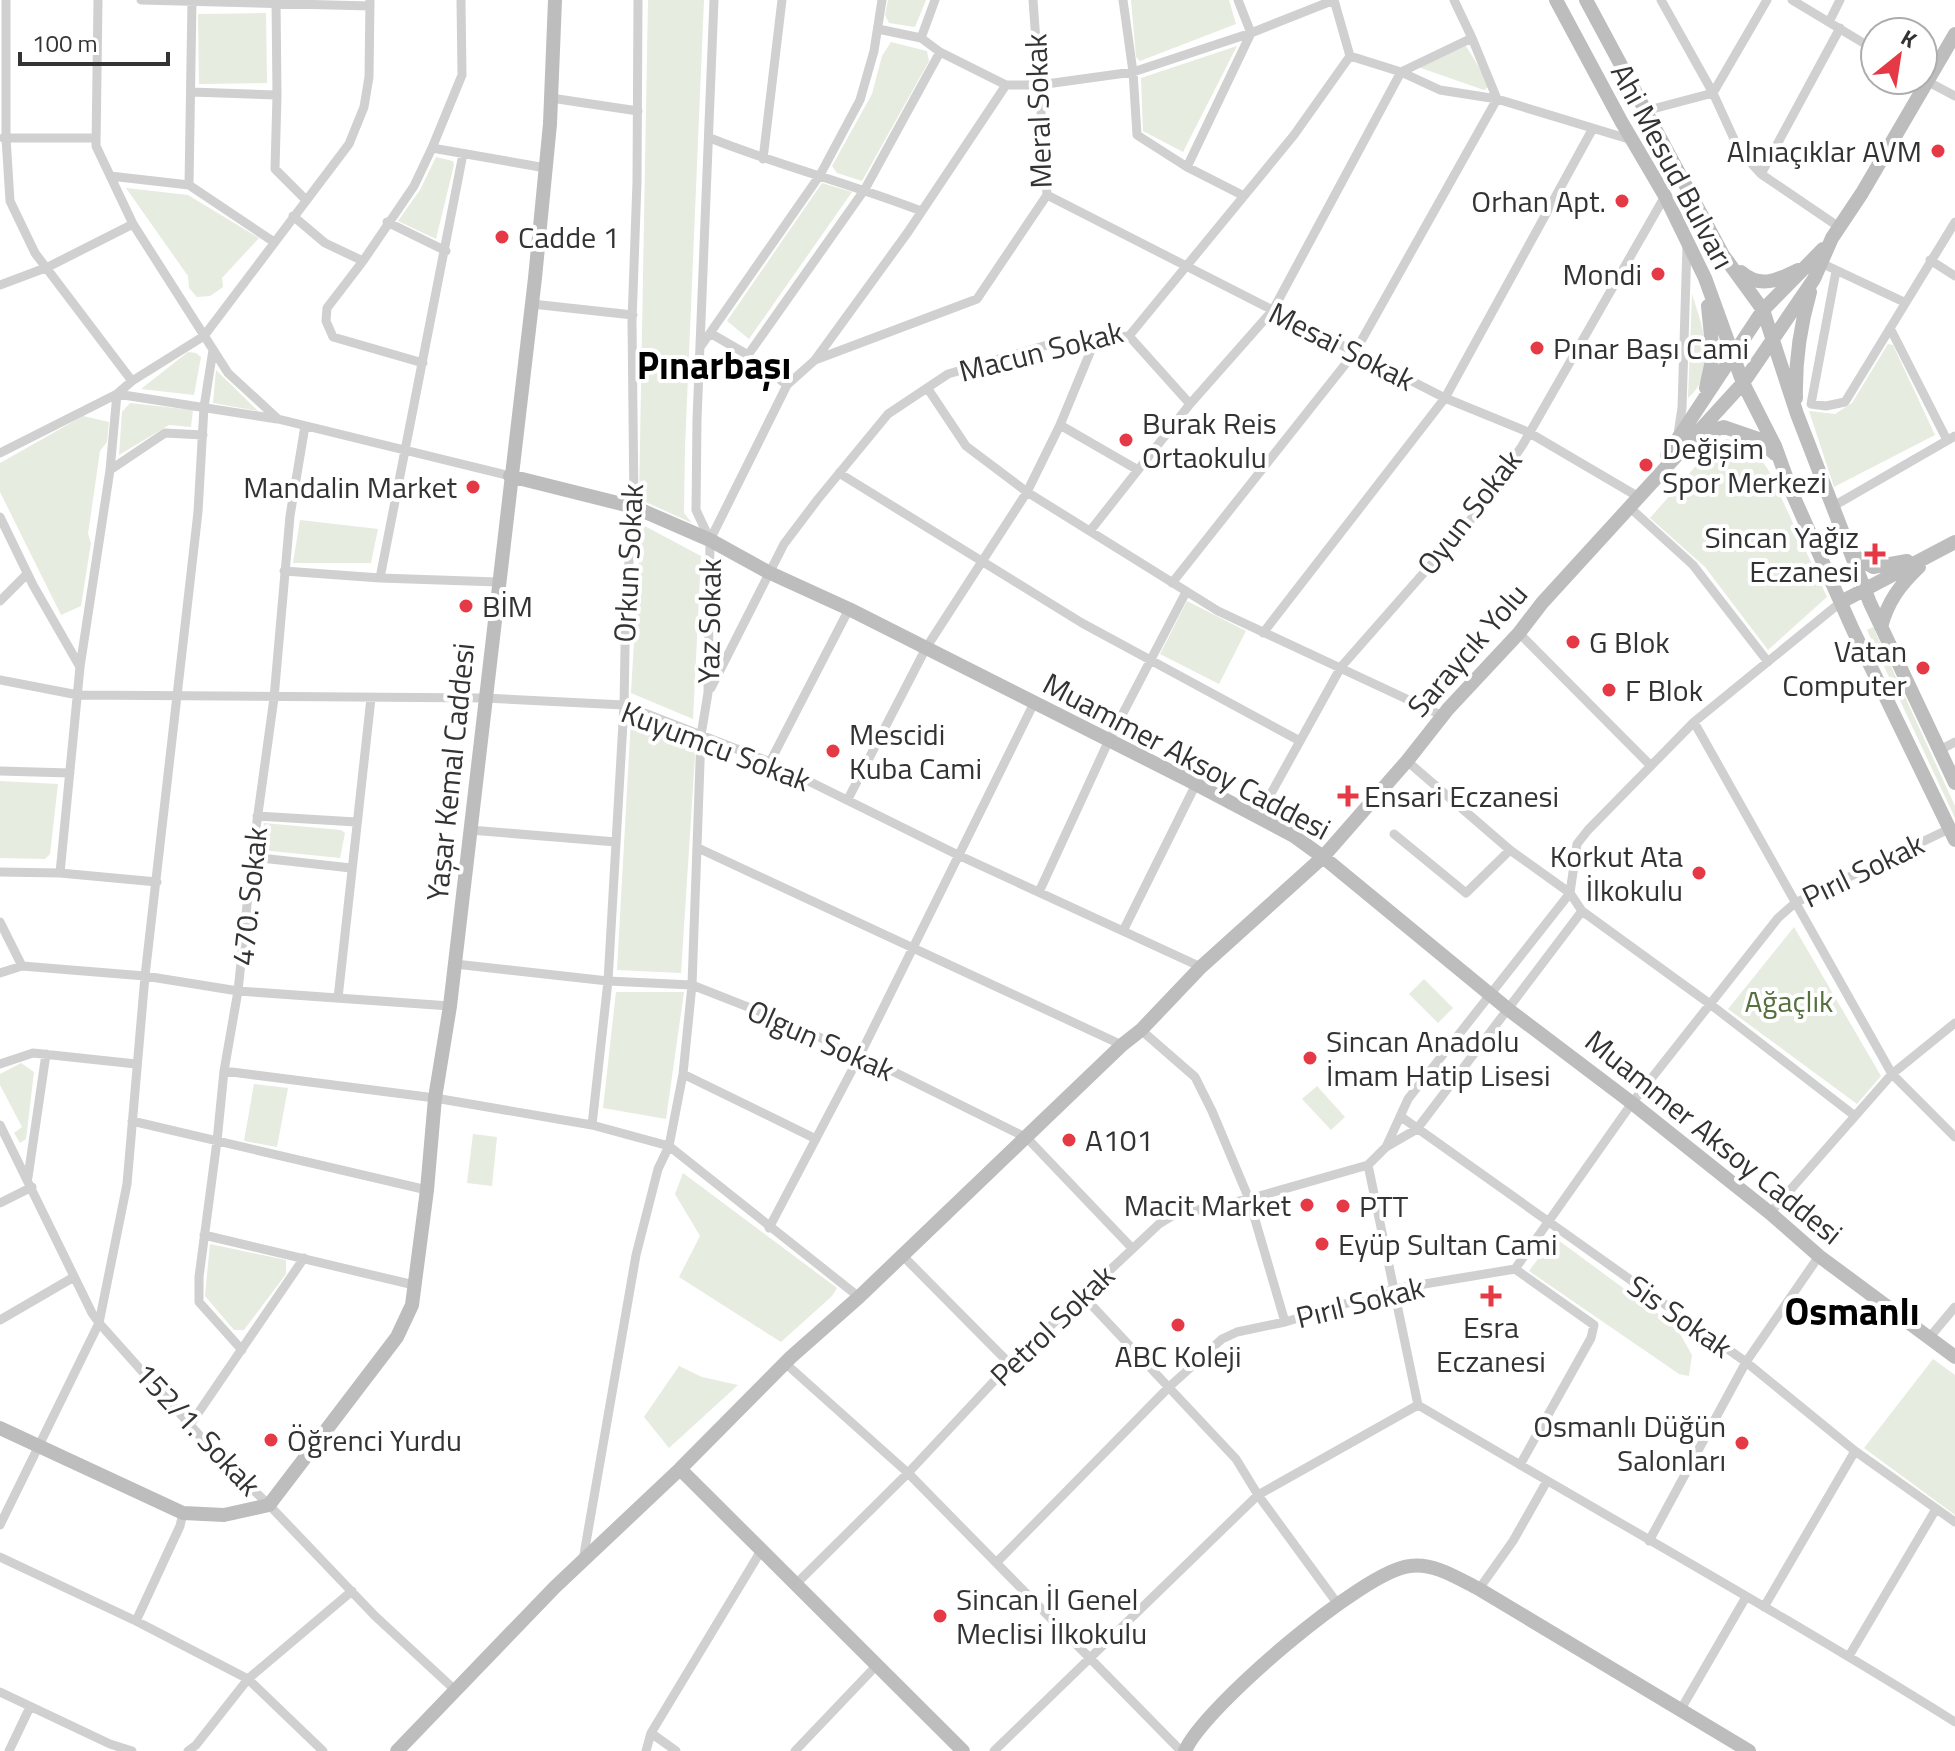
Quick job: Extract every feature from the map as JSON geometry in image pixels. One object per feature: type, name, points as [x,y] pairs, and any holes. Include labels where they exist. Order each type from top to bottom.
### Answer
[{"type":"main road","name":"Yaşar Kemal Caddesi","points":[[269,1505],[397,1337],[412,1305],[532,304],[546,168],[555,0]]},
{"type":"main road","name":"Ahi Mesud Bulvarı","points":[[1556,0],[1665,196],[1705,278],[1743,383],[1779,457],[1841,602],[1952,834]]},
{"type":"main road","name":"Ahi Mesud Bulvarı","points":[[1586,0],[1723,255],[1763,310],[1797,414],[1865,590],[1955,783]]},
{"type":"main road","points":[[1939,59],[1955,34]]},
{"type":"main road","points":[[1653,479],[1678,440],[1743,383],[1772,341],[1862,193],[1916,96]]},
{"type":"main road","points":[[1723,255],[1751,281],[1769,282],[1813,270]]},
{"type":"main road","points":[[1653,479],[1693,429],[1732,356],[1763,310],[1813,270]]},
{"type":"main road","points":[[1797,414],[1795,366],[1813,270]]},
{"type":"main road","points":[[1693,429],[1713,356],[1705,278]]},
{"type":"main road","points":[[1693,429],[1724,427],[1756,438],[1779,457]]},
{"type":"main road","name":"Muammer Aksoy Caddesi","points":[[510,476],[634,507],[710,540],[1294,836],[1509,1010],[1770,1213],[1819,1256],[1955,1357]]},
{"type":"main road","name":"Saraycık Yolu","points":[[397,1751],[583,1560],[680,1469],[785,1363],[1141,1030],[1201,967],[1323,857],[1653,479]]},
{"type":"main road","points":[[1841,602],[1955,542]]},
{"type":"main road","points":[[1851,554],[1873,567],[1930,555]]},
{"type":"main road","points":[[1881,627],[1887,606],[1901,584],[1930,555]]},
{"type":"main road","points":[[0,1428],[183,1513],[224,1515],[269,1505]]},
{"type":"main road","points":[[680,1469],[963,1751]]},
{"type":"main road","points":[[1183,1751],[1221,1704],[1337,1603],[1383,1575],[1406,1566],[1426,1565],[1479,1589],[1749,1751]]},
{"type":"street","points":[[6,0],[3,138],[10,201],[35,253],[132,381]]},
{"type":"street","points":[[98,0],[96,146],[133,224],[228,373],[278,419]]},
{"type":"street","points":[[0,453],[117,394],[132,381],[204,336],[349,144],[364,107],[369,77],[370,3],[141,0]]},
{"type":"street","points":[[423,363],[333,337],[326,321],[327,308],[414,186],[432,148],[462,75],[461,0]]},
{"type":"street","name":"Orkun Sokak","points":[[592,1125],[608,981],[624,705],[626,595],[634,507],[633,315],[638,0]]},
{"type":"street","name":"Yaz Sokak","points":[[583,1560],[636,1255],[658,1169],[669,1146],[683,1074],[692,985],[701,735],[708,693],[710,540],[696,510],[714,0]]},
{"type":"street","points":[[763,159],[782,0]]},
{"type":"street","points":[[701,346],[820,175],[860,100],[882,0]]},
{"type":"street","points":[[921,38],[935,0]]},
{"type":"street","name":"Meral Sokak","points":[[710,540],[787,385],[815,360],[977,299],[1047,195],[1033,0]]},
{"type":"street","points":[[1123,0],[1133,72],[1137,135],[1187,167],[1244,196]]},
{"type":"street","points":[[1187,167],[1251,33],[1238,0]]},
{"type":"street","points":[[878,29],[921,38],[940,52],[1006,85],[1039,85],[1133,72],[1251,33],[1334,0],[1350,56],[1401,72],[1440,90],[1497,99],[1632,140]]},
{"type":"street","points":[[1454,0],[1497,99]]},
{"type":"street","points":[[1661,0],[1713,93],[1739,150],[1761,174],[1836,232]]},
{"type":"street","points":[[1645,111],[1713,93],[1767,0]]},
{"type":"street","points":[[1792,0],[1859,40]]},
{"type":"street","points":[[1829,22],[1840,0]]},
{"type":"street","points":[[189,185],[192,1]]},
{"type":"street","points":[[276,2],[275,169],[306,200]]},
{"type":"street","points":[[1761,174],[1840,28]]},
{"type":"street","points":[[1090,531],[1190,404],[1273,310],[1401,72],[1472,38]]},
{"type":"street","points":[[748,355],[865,189],[940,52]]},
{"type":"street","name":"Macun Sokak","points":[[708,693],[784,544],[888,414],[948,374],[1047,345],[1129,336],[1294,135],[1350,56]]},
{"type":"street","points":[[815,360],[1006,85]]},
{"type":"street","points":[[191,92],[277,95]]},
{"type":"street","points":[[551,98],[638,111]]},
{"type":"street","points":[[1172,583],[1355,352],[1497,99]]},
{"type":"street","points":[[1263,633],[1445,398],[1592,130]]},
{"type":"street","points":[[3,138],[96,138]]},
{"type":"street","points":[[710,138],[763,159],[865,189],[921,211]]},
{"type":"street","points":[[432,148],[546,168]]},
{"type":"street","points":[[380,578],[463,154]]},
{"type":"street","points":[[110,176],[189,185],[274,242]]},
{"type":"street","name":"Mesai Sokak","points":[[1047,195],[1445,398],[1528,432],[1633,501],[1693,565],[1768,662]]},
{"type":"street","name":"Oyun Sokak","points":[[1258,817],[1341,667],[1472,518],[1528,432],[1665,196]]},
{"type":"street","points":[[293,216],[325,243],[363,261]]},
{"type":"street","points":[[387,222],[446,251]]},
{"type":"street","points":[[1836,271],[1811,404],[1826,406],[1845,402],[1955,222]]},
{"type":"street","points":[[0,285],[48,267],[133,224]]},
{"type":"street","points":[[1678,440],[1682,408],[1687,242]]},
{"type":"street","points":[[1930,260],[1955,276]]},
{"type":"street","points":[[1813,270],[1836,271],[1904,302]]},
{"type":"street","points":[[532,304],[633,315]]},
{"type":"street","points":[[1832,507],[1951,438],[1890,328]]},
{"type":"street","points":[[710,333],[748,355],[787,385]]},
{"type":"street","points":[[1129,336],[1190,404]]},
{"type":"street","points":[[848,799],[926,648],[1027,492],[1060,425],[1096,338]]},
{"type":"street","points":[[0,1525],[99,1323],[127,1184],[145,976],[198,512],[204,407],[213,350]]},
{"type":"street","points":[[928,389],[966,446],[1027,492],[1218,611],[1443,716]]},
{"type":"street","points":[[117,394],[278,419],[510,476]]},
{"type":"street","points":[[60,873],[80,667],[110,470],[117,394]]},
{"type":"street","points":[[1060,425],[1138,470]]},
{"type":"street","name":"470. Sokak","points":[[242,1350],[199,1302],[199,1277],[274,698],[290,516],[305,426]]},
{"type":"street","points":[[110,470],[165,433],[203,435]]},
{"type":"street","points":[[839,473],[1082,623],[1300,741]]},
{"type":"street","points":[[0,517],[27,574],[80,667]]},
{"type":"street","points":[[284,571],[498,582]]},
{"type":"street","points":[[0,601],[27,574]]},
{"type":"street","points":[[1039,892],[1109,740],[1186,592]]},
{"type":"street","points":[[1386,1147],[1408,1099],[1570,893],[1577,844],[1694,722],[1841,602]]},
{"type":"street","points":[[770,762],[849,609]]},
{"type":"street","points":[[1519,633],[1651,766]]},
{"type":"street","name":"Kuyumcu Sokak","points":[[0,680],[78,695],[485,698],[624,705],[770,762],[958,855],[1201,967]]},
{"type":"street","points":[[338,998],[371,698]]},
{"type":"street","points":[[769,1228],[860,1055],[1034,703]]},
{"type":"street","points":[[1694,722],[1892,1074],[1955,1137]]},
{"type":"street","points":[[1940,750],[1955,742]]},
{"type":"street","points":[[1407,761],[1510,850],[1570,893],[1582,911],[1710,1004],[1855,1116]]},
{"type":"street","points":[[0,771],[70,773]]},
{"type":"street","points":[[1123,931],[1196,784]]},
{"type":"street","points":[[257,816],[356,822]]},
{"type":"street","points":[[470,830],[616,842]]},
{"type":"street","points":[[1394,834],[1466,893],[1510,850]]},
{"type":"street","name":"Pırıl Sokak","points":[[997,1562],[1169,1387],[1222,1339],[1237,1332],[1285,1322],[1394,1289],[1515,1269],[1632,1103],[1778,918],[1795,903],[1952,834]]},
{"type":"street","points":[[698,848],[1122,1045]]},
{"type":"street","points":[[252,857],[351,868]]},
{"type":"street","points":[[0,872],[60,873],[157,882]]},
{"type":"street","points":[[1582,911],[1417,1129],[1386,1147],[1368,1165],[1418,1405],[1849,1656],[1955,1722]]},
{"type":"street","points":[[0,922],[22,966]]},
{"type":"street","name":"Olgun Sokak","points":[[455,964],[608,981],[692,985],[860,1055],[1027,1138],[1131,1247]]},
{"type":"street","points":[[0,973],[22,966],[145,976],[238,991],[450,1006]]},
{"type":"street","points":[[1770,1213],[1892,1074],[1955,1023]]},
{"type":"street","points":[[1141,1030],[1195,1077],[1212,1111],[1249,1199],[1285,1322]]},
{"type":"street","points":[[0,1064],[33,1053],[136,1064]]},
{"type":"street","points":[[0,1203],[30,1183],[46,1054]]},
{"type":"street","points":[[224,1071],[435,1098],[592,1125],[669,1146],[859,1297]]},
{"type":"street","points":[[683,1074],[816,1139]]},
{"type":"street","name":"Sis Sokak","points":[[1400,1116],[1746,1362],[1855,1451],[1955,1522]]},
{"type":"street","points":[[132,1121],[427,1190]]},
{"type":"street","name":"152/1. Sokak","points":[[0,1125],[99,1323],[217,1455],[455,1690]]},
{"type":"street","name":"Petrol Sokak","points":[[796,1584],[908,1473],[1010,1364],[1131,1247],[1159,1224],[1174,1215],[1249,1199],[1368,1165]]},
{"type":"street","points":[[204,1235],[414,1285]]},
{"type":"street","points":[[902,1255],[1010,1364]]},
{"type":"street","points":[[1649,1541],[1746,1362],[1819,1256]]},
{"type":"street","points":[[190,1425],[304,1258]]},
{"type":"street","points":[[1515,1269],[1594,1325],[1591,1338],[1520,1465]]},
{"type":"street","points":[[0,1320],[74,1277]]},
{"type":"street","points":[[1083,1296],[1236,1459],[1258,1495],[1337,1603]]},
{"type":"street","points":[[1929,1338],[1955,1307]]},
{"type":"street","points":[[785,1363],[908,1473],[1183,1751]]},
{"type":"street","points":[[994,1751],[1258,1495],[1418,1405]]},
{"type":"street","points":[[1764,1607],[1855,1451]]},
{"type":"street","points":[[1479,1589],[1513,1541],[1547,1481]]},
{"type":"street","points":[[1849,1656],[1936,1509]]},
{"type":"street","points":[[136,1621],[180,1526],[183,1513]]},
{"type":"street","points":[[646,1751],[651,1733],[762,1549]]},
{"type":"street","points":[[0,1557],[136,1621],[248,1679],[323,1751]]},
{"type":"street","points":[[188,1751],[248,1679],[352,1591]]},
{"type":"street","points":[[1681,1709],[1746,1597]]},
{"type":"street","points":[[795,1751],[876,1666]]},
{"type":"street","points":[[0,1692],[132,1751]]},
{"type":"street","points":[[9,1751],[30,1707]]},
{"type":"street","points":[[651,1733],[676,1751]]},
{"type":"green space","points":[[648,0],[704,0],[685,447],[684,513],[692,523],[639,499]]},
{"type":"green space","points":[[888,0],[926,0],[915,27],[889,23],[885,15]]},
{"type":"green space","points":[[1131,0],[1229,0],[1236,24],[1140,61],[1136,57]]},
{"type":"green space","points":[[266,13],[267,83],[199,84],[198,14]]},
{"type":"green space","points":[[891,42],[927,51],[929,61],[862,181],[837,173],[832,166],[872,94],[882,56]]},
{"type":"green space","points":[[1237,46],[1183,152],[1143,131],[1141,78]]},
{"type":"green space","points":[[1466,46],[1489,84],[1484,90],[1418,67]]},
{"type":"green space","points":[[436,157],[453,161],[454,165],[436,239],[398,221],[420,190]]},
{"type":"green space","points":[[822,183],[852,192],[749,339],[727,321]]},
{"type":"green space","points":[[126,188],[188,195],[259,238],[222,278],[223,287],[210,296],[197,297],[189,288],[188,276]]},
{"type":"green space","points":[[1692,294],[1704,334],[1706,362],[1698,387],[1688,398]]},
{"type":"green space","points":[[1888,344],[1893,345],[1935,435],[1834,487],[1809,411],[1835,414],[1852,403]]},
{"type":"green space","points":[[188,352],[201,357],[194,395],[141,389]]},
{"type":"green space","points":[[216,370],[258,411],[213,403]]},
{"type":"green space","points":[[130,403],[193,410],[191,427],[169,425],[119,455],[122,412]]},
{"type":"green space","points":[[83,416],[109,422],[107,442],[100,451],[81,606],[61,615],[0,492],[0,463]]},
{"type":"green space","points":[[1727,439],[1751,450],[1769,471],[1827,597],[1768,650],[1705,567],[1650,518],[1716,443]]},
{"type":"green space","points":[[300,520],[378,529],[371,563],[293,563]]},
{"type":"green space","points":[[641,524],[701,556],[693,719],[631,693]]},
{"type":"green space","points":[[1187,601],[1246,631],[1219,684],[1160,654]]},
{"type":"green space","points":[[1873,627],[1955,806],[1955,818],[1867,630]]},
{"type":"green space","points":[[631,719],[696,741],[681,973],[617,970]]},
{"type":"green space","points":[[0,781],[58,784],[50,854],[45,859],[0,858]]},
{"type":"green space","points":[[264,823],[341,830],[345,833],[340,858],[261,850]]},
{"type":"green space","name":"Ağaçlık","points":[[1794,927],[1881,1076],[1857,1104],[1728,1009]]},
{"type":"green space","points":[[1424,979],[1453,1008],[1438,1023],[1409,994]]},
{"type":"green space","points":[[616,992],[684,992],[666,1119],[603,1108]]},
{"type":"green space","points":[[21,1063],[34,1072],[26,1139],[20,1143],[14,1133],[22,1127],[0,1085],[0,1074]]},
{"type":"green space","points":[[254,1084],[288,1088],[277,1147],[244,1141]]},
{"type":"green space","points":[[1317,1086],[1345,1117],[1331,1130],[1302,1099]]},
{"type":"green space","points":[[473,1134],[497,1137],[492,1186],[467,1183]]},
{"type":"green space","points":[[683,1173],[837,1288],[781,1342],[679,1277],[700,1236],[675,1194]]},
{"type":"green space","points":[[1554,1237],[1676,1327],[1692,1355],[1689,1376],[1679,1374],[1529,1271]]},
{"type":"green space","points":[[210,1244],[286,1260],[286,1274],[244,1330],[234,1330],[205,1296]]},
{"type":"green space","points":[[1933,1359],[1955,1375],[1955,1515],[1864,1448]]},
{"type":"green space","points":[[679,1366],[702,1377],[738,1385],[669,1448],[644,1417]]},
{"type":"place","name":"Alnıaçıklar AVM","points":[[1938,151]]},
{"type":"place","name":"Orhan Apt.","points":[[1622,201]]},
{"type":"place","name":"Cadde 1","points":[[502,237]]},
{"type":"place","name":"Mondi","points":[[1658,274]]},
{"type":"place","name":"Pınar Başı Cami","points":[[1537,348]]},
{"type":"place","name":"Burak Reis Ortaokulu","points":[[1126,440]]},
{"type":"place","name":"Değişim Spor Merkezi","points":[[1646,465]]},
{"type":"place","name":"Mandalin Market","points":[[473,487]]},
{"type":"place","name":"Sincan Yağız Eczanesi","points":[[1875,554]]},
{"type":"place","name":"BİM","points":[[466,606]]},
{"type":"place","name":"G Blok","points":[[1573,642]]},
{"type":"place","name":"Vatan Computer","points":[[1923,668]]},
{"type":"place","name":"F Blok","points":[[1609,690]]},
{"type":"place","name":"Mescidi Kuba Cami","points":[[833,751]]},
{"type":"place","name":"Ensari Eczanesi","points":[[1348,796]]},
{"type":"place","name":"Korkut Ata İlkokulu","points":[[1699,873]]},
{"type":"place","name":"Sincan Anadolu İmam Hatip Lisesi","points":[[1310,1058]]},
{"type":"place","name":"A101","points":[[1069,1140]]},
{"type":"place","name":"Macit Market","points":[[1307,1205]]},
{"type":"place","name":"PTT","points":[[1343,1206]]},
{"type":"place","name":"Eyüp Sultan Cami","points":[[1322,1244]]},
{"type":"place","name":"Esra Eczanesi","points":[[1491,1296]]},
{"type":"place","name":"ABC Koleji","points":[[1178,1325]]},
{"type":"place","name":"Öğrenci Yurdu","points":[[271,1440]]},
{"type":"place","name":"Osmanlı Düğün Salonları","points":[[1742,1443]]},
{"type":"place","name":"Sincan İl Genel Meclisi İlkokulu","points":[[940,1616]]},
{"type":"district","name":"Pınarbaşı","points":[[714,365]]},
{"type":"district","name":"Osmanlı","points":[[1852,1311]]}]
